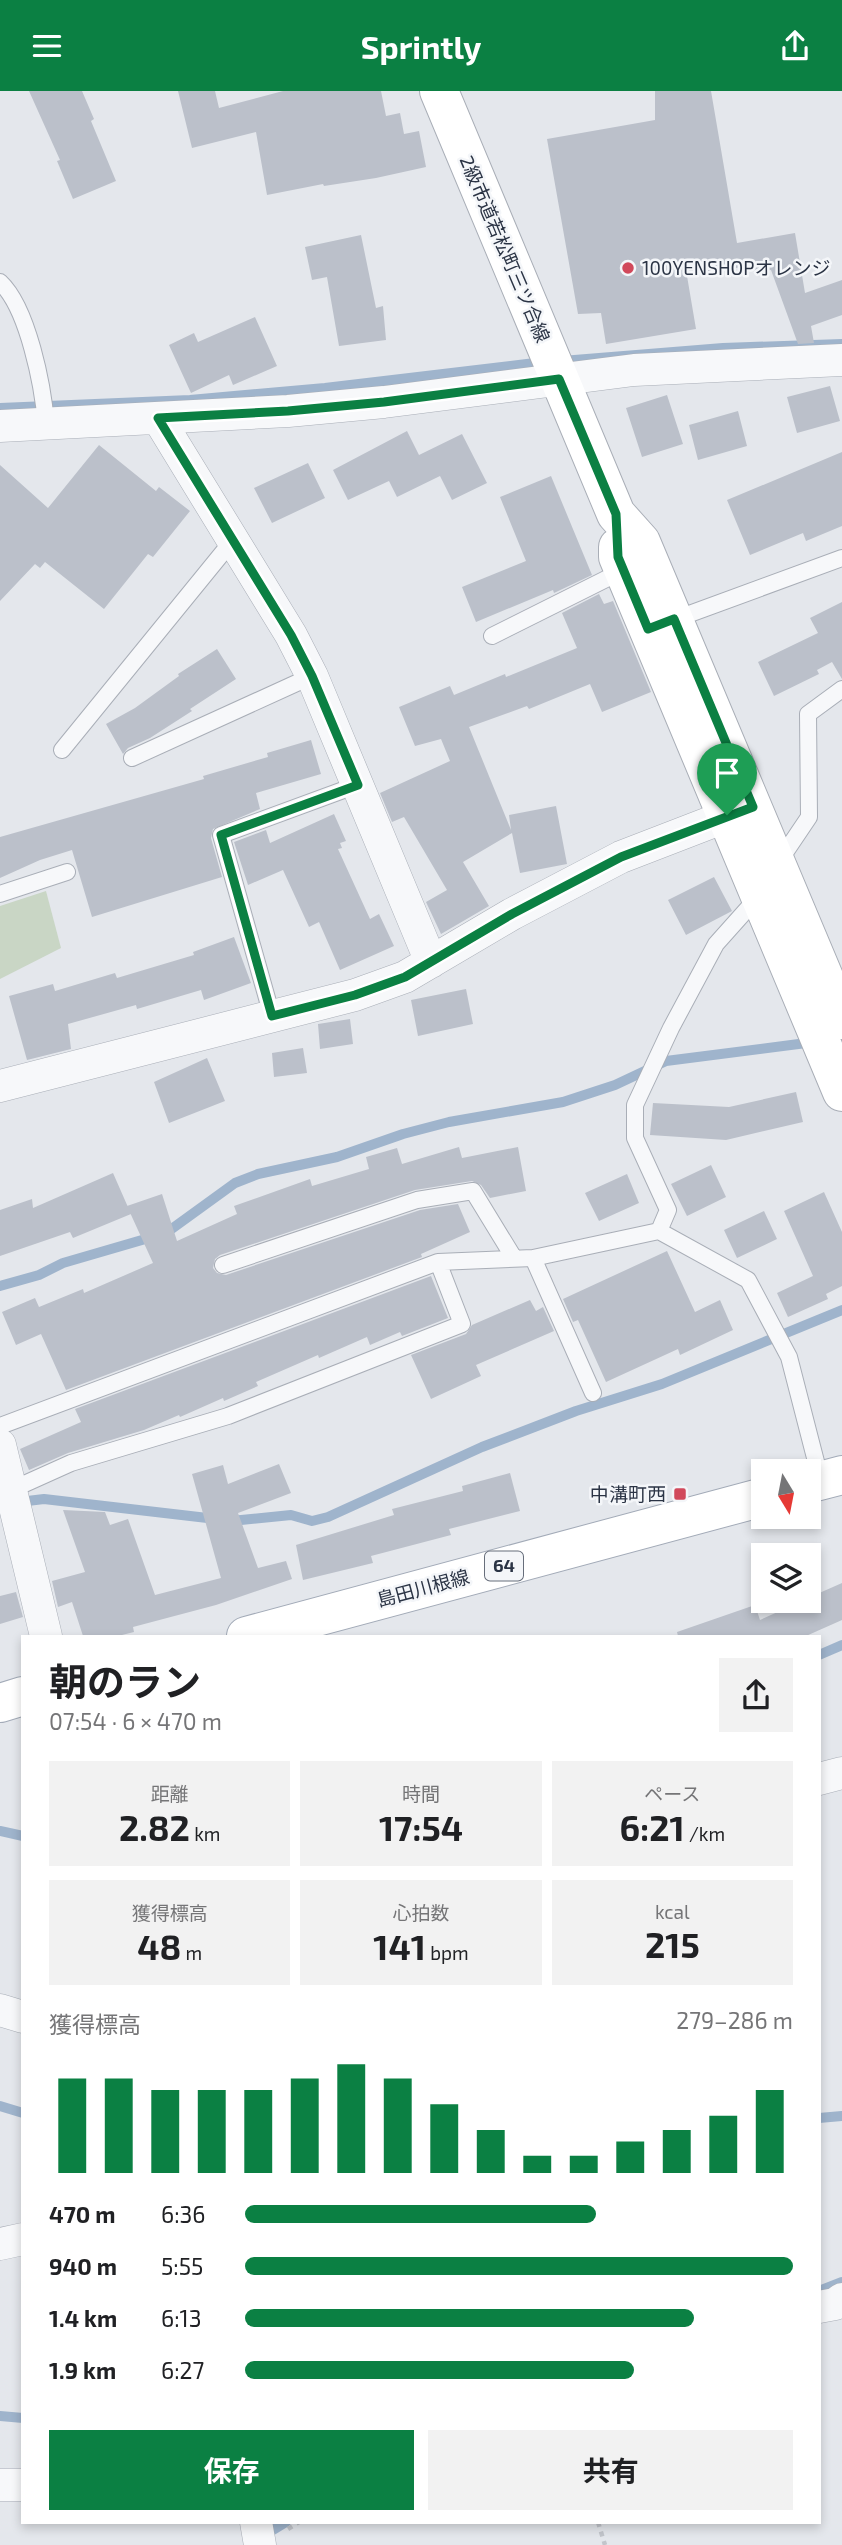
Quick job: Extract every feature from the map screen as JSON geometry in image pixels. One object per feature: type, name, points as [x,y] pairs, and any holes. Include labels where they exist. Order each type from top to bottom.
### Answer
[{"type":"street","name":"2級市道若松町三ツ合線","points":[[439,91],[616,514],[641,542],[661,624],[768,880],[842,1020]]},
{"type":"street","points":[[0,426],[288,411],[635,370],[842,360]]},
{"type":"street","points":[[158,418],[291,635],[312,676],[431,962]]},
{"type":"street","points":[[616,514],[618,557],[624,571],[661,624]]},
{"type":"street","points":[[0,1086],[355,995],[405,977],[512,914],[621,857],[740,811]]},
{"type":"street","points":[[768,880],[842,1092]]},
{"type":"street","points":[[0,1445],[9,1506],[46,1635]]},
{"type":"street","name":"島田川根線","points":[[250,1635],[751,1500]]},
{"type":"street","points":[[0,1703],[21,1697]]},
{"type":"street","points":[[821,1778],[842,1773]]},
{"type":"street","points":[[0,2010],[21,2016]]},
{"type":"street","points":[[0,2243],[21,2239]]},
{"type":"street","points":[[0,2485],[21,2485]]},
{"type":"street","points":[[256,2524],[260,2545]]},
{"type":"lane","points":[[0,282],[15,301],[24,324],[43,389],[46,423]]},
{"type":"lane","points":[[62,750],[233,540]]},
{"type":"lane","points":[[661,624],[842,558]]},
{"type":"lane","points":[[492,636],[624,571]]},
{"type":"lane","points":[[132,758],[312,676]]},
{"type":"lane","points":[[659,1231],[668,1210],[635,1138],[635,1105],[668,1034],[716,944],[768,880],[809,817],[808,714],[842,689]]},
{"type":"lane","points":[[272,1016],[221,835],[358,785]]},
{"type":"lane","points":[[0,894],[67,872]]},
{"type":"lane","points":[[223,1265],[417,1200],[473,1191],[514,1258]]},
{"type":"lane","points":[[0,1426],[438,1262],[533,1258],[659,1231],[748,1280],[789,1357],[824,1480]]},
{"type":"lane","points":[[533,1258],[593,1394]]},
{"type":"lane","points":[[9,1506],[71,1463],[228,1416],[462,1324],[438,1262]]},
{"type":"path","points":[[599,2524],[605,2545]]},
{"type":"green space","points":[[46,891],[61,948],[0,979],[0,906]]},
{"type":"building","points":[[29,91],[82,91],[94,119],[91,121],[116,181],[73,199],[57,161],[60,160]]},
{"type":"building","points":[[178,91],[215,91],[219,108],[283,91],[381,91],[386,116],[400,113],[404,134],[419,131],[426,167],[376,178],[323,184],[267,195],[256,132],[192,148]]},
{"type":"building","points":[[655,91],[711,91],[737,243],[795,233],[805,293],[842,280],[842,315],[811,326],[814,343],[798,344],[771,270],[755,273],[754,265],[687,276],[696,329],[606,344],[601,313],[578,314],[547,139],[655,120]]},
{"type":"building","points":[[361,235],[376,308],[383,306],[386,340],[339,346],[327,277],[312,280],[305,247]]},
{"type":"building","points":[[255,317],[277,366],[233,385],[229,375],[191,393],[169,345],[194,333],[198,342]]},
{"type":"building","points":[[830,386],[840,421],[797,433],[787,397]]},
{"type":"building","points":[[667,395],[683,444],[642,457],[626,408]]},
{"type":"building","points":[[738,411],[747,446],[698,460],[689,425]]},
{"type":"building","points":[[407,431],[419,455],[462,434],[487,483],[452,500],[440,476],[397,497],[389,481],[348,500],[333,470]]},
{"type":"building","points":[[99,445],[156,491],[159,487],[190,511],[153,557],[148,554],[104,609],[45,562],[40,568],[35,564],[0,601],[0,465],[48,508]]},
{"type":"building","points":[[842,452],[842,526],[806,541],[803,533],[750,555],[727,500]]},
{"type":"building","points":[[308,463],[325,498],[272,523],[254,488]]},
{"type":"building","points":[[551,476],[592,575],[554,593],[553,590],[476,622],[462,587],[526,561],[500,497]]},
{"type":"building","points":[[599,594],[604,604],[613,601],[651,692],[602,712],[590,684],[529,709],[527,706],[469,727],[511,830],[509,815],[556,806],[567,864],[520,873],[512,833],[463,862],[489,906],[441,934],[426,902],[447,890],[404,817],[392,822],[380,793],[450,761],[441,739],[415,746],[399,707],[450,686],[454,695],[577,648],[562,613]]},
{"type":"building","points":[[842,602],[842,679],[832,662],[817,670],[819,674],[774,696],[758,662],[818,633],[810,618]]},
{"type":"building","points":[[217,649],[236,679],[190,709],[192,711],[150,738],[128,748],[123,754],[106,724],[135,708],[179,676],[178,674]]},
{"type":"building","points":[[311,740],[321,774],[256,793],[260,809],[213,829],[211,838],[222,877],[92,917],[72,850],[40,860],[0,878],[0,837],[204,779],[203,776],[268,757],[267,753]]},
{"type":"building","points":[[334,814],[346,841],[340,843],[342,848],[338,849],[370,919],[379,914],[394,946],[340,970],[319,922],[309,927],[283,870],[248,885],[234,842],[266,830],[270,843]]},
{"type":"building","points":[[714,877],[732,911],[686,935],[668,900]]},
{"type":"building","points":[[234,937],[251,983],[204,1000],[201,990],[137,1009],[136,1005],[68,1024],[71,1049],[27,1060],[9,996],[53,984],[55,991],[115,973],[117,978],[194,955],[193,952]]},
{"type":"building","points":[[466,989],[473,1024],[418,1036],[411,1000]]},
{"type":"building","points":[[350,1019],[353,1044],[320,1049],[318,1024]]},
{"type":"building","points":[[303,1048],[307,1073],[274,1077],[272,1053]]},
{"type":"building","points":[[207,1058],[225,1101],[169,1123],[154,1082]]},
{"type":"building","points":[[796,1092],[803,1122],[726,1140],[650,1135],[653,1103],[729,1107]]},
{"type":"building","points":[[459,1147],[462,1158],[518,1147],[526,1191],[490,1198],[481,1185],[472,1181],[415,1190],[220,1255],[215,1259],[213,1268],[217,1273],[226,1275],[420,1210],[464,1203],[458,1204],[470,1232],[421,1254],[422,1257],[66,1390],[41,1334],[16,1345],[2,1312],[35,1298],[39,1307],[83,1289],[84,1293],[153,1263],[127,1206],[162,1194],[177,1241],[237,1214],[234,1206],[310,1179],[312,1186],[369,1169],[366,1157],[397,1148],[402,1164]]},
{"type":"building","points":[[711,1165],[726,1197],[687,1216],[671,1184]]},
{"type":"building","points":[[113,1173],[131,1214],[73,1238],[70,1232],[0,1256],[0,1210],[32,1199],[33,1208]]},
{"type":"building","points":[[627,1174],[639,1203],[599,1221],[585,1193]]},
{"type":"building","points":[[824,1192],[842,1232],[842,1286],[826,1294],[828,1299],[788,1317],[777,1293],[813,1276],[784,1211]]},
{"type":"building","points":[[764,1211],[777,1239],[737,1258],[724,1230]]},
{"type":"building","points":[[667,1251],[695,1312],[720,1300],[733,1330],[680,1355],[678,1349],[606,1382],[578,1320],[573,1322],[563,1299]]},
{"type":"building","points":[[431,1276],[448,1318],[402,1336],[400,1332],[370,1345],[367,1337],[256,1382],[258,1386],[224,1401],[223,1398],[180,1417],[179,1415],[144,1430],[68,1453],[29,1470],[20,1449],[81,1422],[75,1409]]},
{"type":"building","points":[[530,1300],[536,1311],[543,1307],[554,1331],[476,1365],[481,1376],[431,1399],[411,1355],[466,1334],[472,1325]]},
{"type":"building","points":[[279,1464],[291,1493],[238,1513],[258,1568],[286,1561],[292,1579],[216,1605],[133,1627],[134,1632],[122,1635],[83,1635],[72,1602],[58,1607],[52,1581],[85,1572],[63,1510],[105,1512],[110,1525],[128,1519],[155,1595],[221,1578],[192,1474],[223,1465],[228,1484]]},
{"type":"building","points":[[510,1473],[520,1511],[449,1529],[451,1535],[371,1556],[373,1563],[303,1580],[296,1545],[394,1515],[392,1509],[463,1491],[462,1486]]},
{"type":"building","points":[[842,1583],[842,1620],[808,1635],[678,1635],[677,1632],[751,1606],[751,1613],[758,1613],[760,1620],[775,1613],[821,1613],[821,1592]]},
{"type":"building","points":[[16,1592],[23,1617],[0,1624],[0,1596]]},
{"type":"waterway","points":[[562,361],[723,348],[842,344]]},
{"type":"waterway","points":[[0,408],[190,400],[325,388],[543,362]]},
{"type":"waterway","points":[[0,1286],[39,1275],[63,1263],[166,1233],[235,1183],[258,1174],[337,1157],[403,1134],[449,1122],[563,1102],[615,1085],[666,1061],[814,1042]]},
{"type":"waterway","points":[[231,1521],[291,1515],[312,1521],[328,1517],[482,1447],[576,1411],[662,1384],[842,1310]]},
{"type":"waterway","points":[[19,1502],[44,1499],[216,1519]]},
{"type":"waterway","points":[[821,1654],[842,1645]]},
{"type":"waterway","points":[[0,1831],[21,1836]]},
{"type":"waterway","points":[[0,2106],[21,2112]]},
{"type":"waterway","points":[[821,2118],[842,2116]]},
{"type":"waterway","points":[[821,2290],[842,2282]]},
{"type":"waterway","points":[[0,2416],[21,2418]]},
{"type":"waterway","points":[[263,2536],[283,2524]]},
{"type":"place","name":"100YENSHOPオレンジ","points":[[628,268]]},
{"type":"place","name":"中溝町西","points":[[680,1494]]},
{"type":"route","points":[[559,379],[616,514],[618,557],[648,629],[674,619],[753,807],[727,815],[621,857],[512,914],[405,977],[355,995],[272,1016],[221,835],[358,785],[312,676],[291,635],[158,418],[288,411],[384,402],[559,379]]}]
